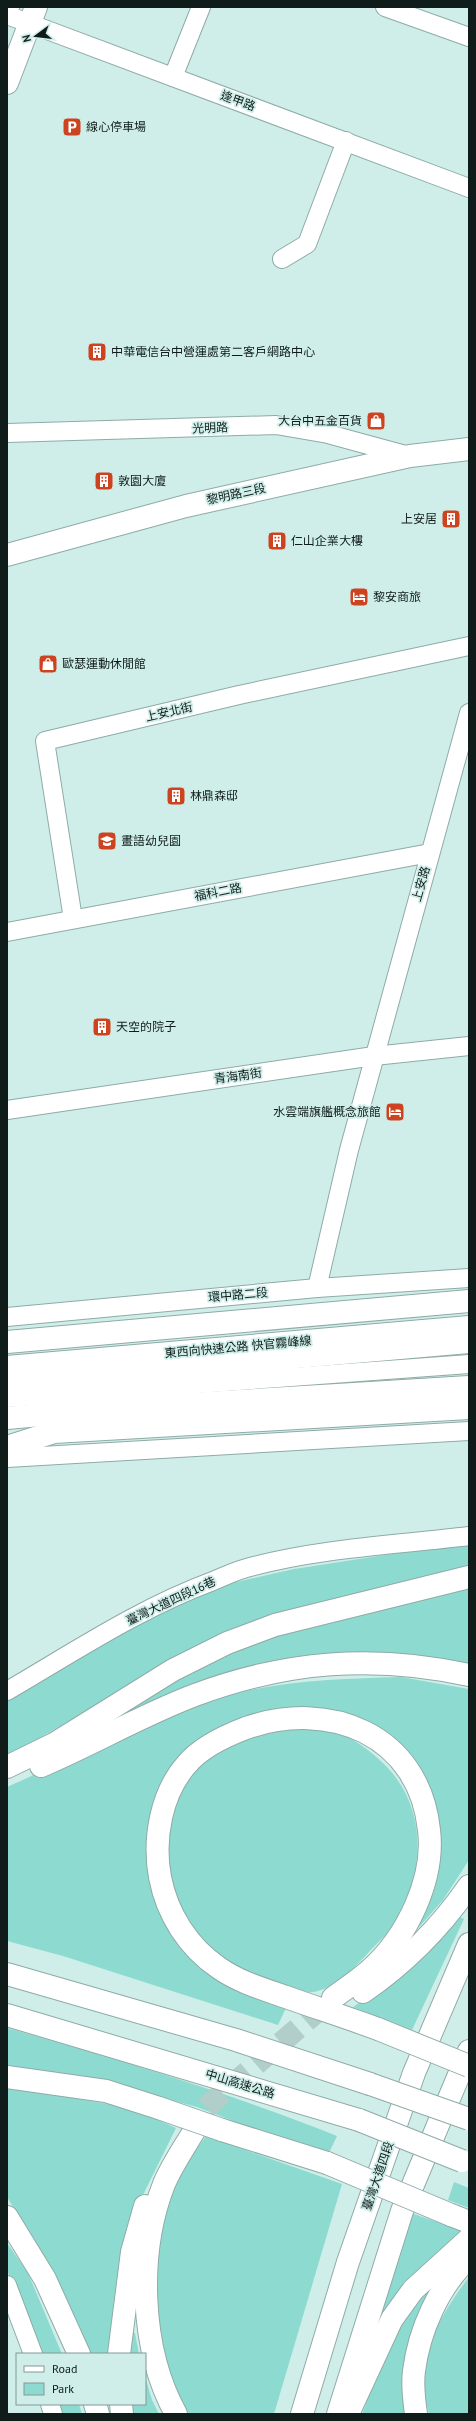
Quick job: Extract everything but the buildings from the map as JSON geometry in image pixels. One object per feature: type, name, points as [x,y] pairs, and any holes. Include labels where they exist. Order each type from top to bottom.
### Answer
[{"type":"main road","points":[[7,83],[33,15]]},
{"type":"main road","name":"黎明路三段","points":[[7,555],[186,506],[410,456],[469,450]]},
{"type":"main road","points":[[7,1342],[469,1301]]},
{"type":"main road","name":"東西向快速公路 快官霧峰線","points":[[7,1367],[469,1327]]},
{"type":"main road","points":[[7,1418],[115,1408],[469,1387]]},
{"type":"main road","points":[[7,1447],[54,1432],[469,1408]]},
{"type":"main road","points":[[7,1767],[54,1744],[173,1670],[227,1643],[276,1626],[469,1577]]},
{"type":"main road","points":[[7,1781],[194,1695],[245,1678],[289,1668],[342,1663],[420,1665],[469,1675]]},
{"type":"main road","points":[[469,1886],[450,1913],[416,1950],[380,1980],[340,2001],[390,1949],[404,1928],[428,1868],[430,1837],[427,1814],[420,1791],[403,1764],[381,1742],[353,1726],[323,1718],[272,1720],[235,1732],[218,1740],[187,1763],[177,1778],[162,1812],[157,1849],[158,1868],[167,1902],[187,1937],[206,1958],[220,1969],[250,1984],[378,2029],[469,2066]]},
{"type":"main road","name":"臺灣大道四段","points":[[302,2414],[348,2262],[411,2081],[469,1944]]},
{"type":"main road","points":[[7,1974],[236,2040],[370,2084],[469,2119]]},
{"type":"main road","name":"中山高速公路","points":[[7,2015],[360,2120],[466,2163]]},
{"type":"main road","points":[[338,2414],[402,2211],[469,2051]]},
{"type":"main road","points":[[7,2077],[106,2091],[327,2164],[460,2219]]},
{"type":"main road","points":[[119,2353],[128,2275],[139,2224],[152,2182],[187,2130],[164,2184],[150,2245],[147,2281],[147,2308],[150,2339],[158,2374],[176,2414]]},
{"type":"main road","points":[[7,2218],[45,2279],[79,2353]]},
{"type":"main road","points":[[348,2414],[392,2319],[413,2290],[469,2239]]},
{"type":"main road","points":[[416,2414],[414,2372],[424,2330],[447,2286],[459,2267],[469,2258]]},
{"type":"street","points":[[173,77],[201,7]]},
{"type":"street","points":[[385,7],[469,37]]},
{"type":"street","name":"逢甲路","points":[[7,15],[33,15],[173,77],[469,188]]},
{"type":"street","points":[[282,259],[307,244],[346,141]]},
{"type":"street","name":"光明路","points":[[7,434],[276,425],[328,434],[410,456]]},
{"type":"street","name":"上安北街","points":[[73,920],[45,741],[239,695],[469,646]]},
{"type":"street","name":"上安路","points":[[317,1288],[349,1150],[469,713]]},
{"type":"street","name":"福科二路","points":[[7,932],[430,853]]},
{"type":"street","name":"青海南街","points":[[7,1110],[374,1056],[469,1046]]},
{"type":"street","name":"環中路二段","points":[[7,1317],[317,1288],[469,1278]]},
{"type":"street","points":[[7,1384],[469,1344]]},
{"type":"street","points":[[7,1398],[469,1364]]},
{"type":"street","points":[[7,1458],[469,1431]]},
{"type":"street","name":"臺灣大道四段16巷","points":[[7,1691],[98,1636],[188,1590],[248,1567],[305,1555],[469,1536]]},
{"type":"street","points":[[7,2286],[33,2353]]},
{"type":"green space","points":[[469,1542],[469,1570],[244,1626],[204,1642],[7,1757],[7,1698],[140,1623],[192,1598],[236,1582],[294,1569]]},
{"type":"green space","points":[[469,1584],[469,1665],[319,1655],[262,1663],[219,1679],[99,1733],[139,1698],[249,1641]]},
{"type":"green space","points":[[401,1677],[469,1689],[469,1860],[443,1900],[404,1944],[425,1899],[412,1763],[302,1710],[171,1770],[163,1920],[286,2008],[278,2025],[63,1956],[7,1941],[7,1787],[137,1727],[191,1706],[218,1698],[263,1687],[286,1684]]},
{"type":"green space","points":[[292,1727],[312,1728],[348,1737],[380,1760],[400,1783],[409,1802],[415,1822],[418,1842],[412,1884],[405,1904],[395,1923],[386,1935],[344,1977],[329,1987],[311,1992],[256,1976],[233,1964],[212,1950],[196,1935],[182,1911],[171,1889],[168,1868],[167,1850],[172,1815],[186,1783],[197,1769],[210,1757],[239,1741]]},
{"type":"green space","points":[[454,1914],[464,1919],[412,2030],[353,2007],[388,1983]]},
{"type":"green space","points":[[7,2028],[91,2052],[215,2091],[337,2136],[327,2157],[197,2107],[83,2077],[7,2069]]},
{"type":"green space","points":[[7,2087],[132,2108],[176,2128],[143,2195],[127,2253],[113,2353],[87,2353],[37,2246],[7,2197]]},
{"type":"green space","points":[[206,2136],[342,2184],[274,2414],[187,2414],[168,2370],[156,2325],[157,2246],[174,2181]]},
{"type":"green space","points":[[454,2182],[469,2188],[469,2208],[448,2200]]},
{"type":"green space","points":[[411,2213],[469,2233],[379,2330],[371,2328]]},
{"type":"green space","points":[[7,2243],[28,2273],[62,2353],[38,2353],[7,2270]]},
{"type":"green space","points":[[469,2277],[469,2414],[429,2414],[425,2394],[424,2376],[426,2358],[431,2341],[447,2308]]},
{"type":"green space","points":[[434,2279],[407,2414],[362,2414],[383,2360],[407,2313]]},
{"type":"green space","points":[[130,2333],[135,2333],[139,2353],[129,2353]]},
{"type":"green space","points":[[146,2379],[152,2400],[159,2414],[131,2414],[130,2405],[146,2405]]},
{"type":"green space","points":[[54,2405],[79,2405],[82,2414],[57,2414]]},
{"type":"tunnel","points":[[181,2129],[333,1998]]},
{"type":"place","name":"線心停車場","points":[[72,127]]},
{"type":"place","name":"中華電信台中營運處第二客戶網路中心","points":[[97,352]]},
{"type":"place","name":"大台中五金百貨","points":[[376,421]]},
{"type":"place","name":"敦園大廈","points":[[104,481]]},
{"type":"place","name":"上安居","points":[[451,519]]},
{"type":"place","name":"仁山企業大樓","points":[[277,541]]},
{"type":"place","name":"黎安商旅","points":[[359,597]]},
{"type":"place","name":"歐瑟運動休閒館","points":[[48,664]]},
{"type":"place","name":"林鼎森邸","points":[[176,796]]},
{"type":"place","name":"畫語幼兒園","points":[[107,841]]},
{"type":"place","name":"天空的院子","points":[[102,1027]]},
{"type":"place","name":"水雲端旗艦概念旅館","points":[[395,1112]]}]
